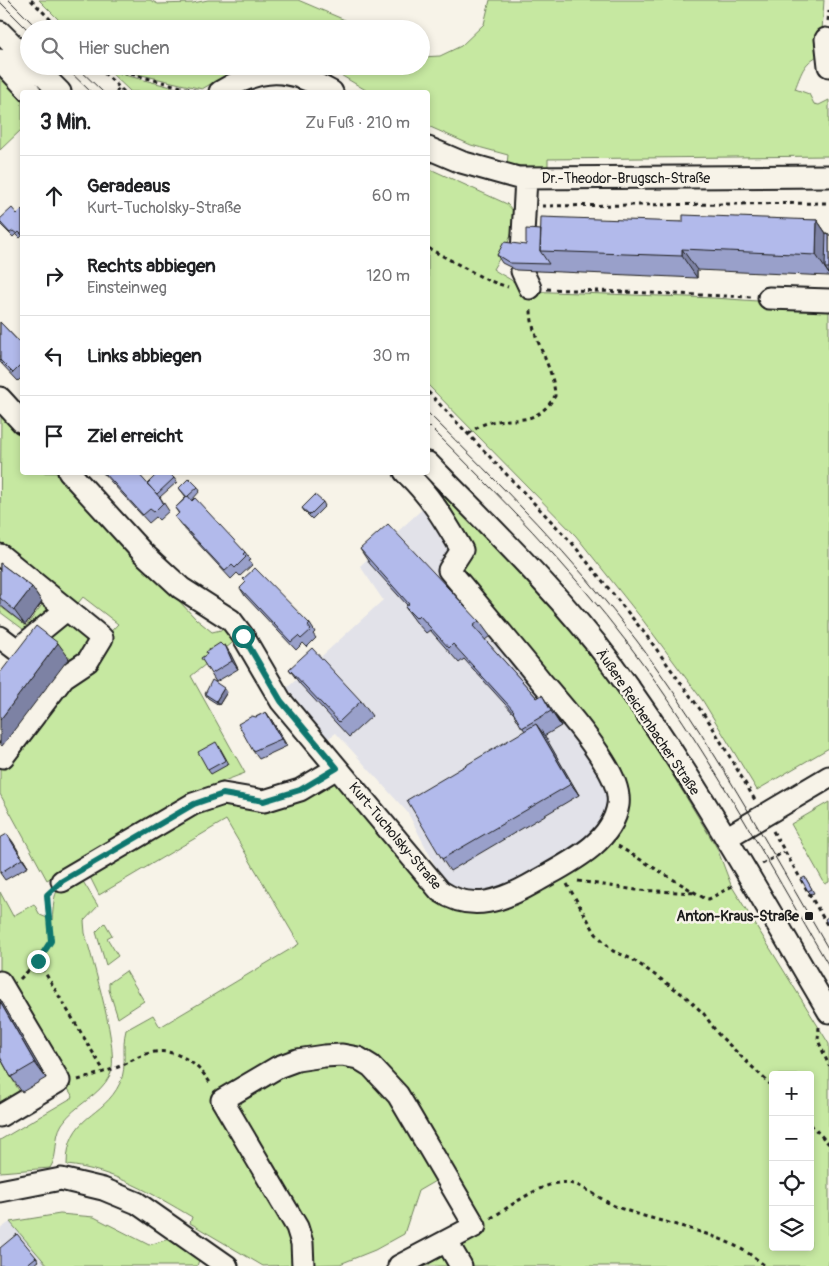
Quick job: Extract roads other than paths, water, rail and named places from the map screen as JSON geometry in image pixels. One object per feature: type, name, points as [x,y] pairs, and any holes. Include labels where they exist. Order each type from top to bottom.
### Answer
[{"type":"street","points":[[0,32],[20,52]]},
{"type":"street","points":[[826,39],[829,66]]},
{"type":"street","points":[[0,60],[28,90]]},
{"type":"street","points":[[43,75],[58,90]]},
{"type":"street","points":[[215,90],[256,75]]},
{"type":"street","points":[[293,75],[328,90]]},
{"type":"street","name":"Dr.-Theodor-Brugsch-Straße","points":[[430,149],[487,171],[526,178],[829,176]]},
{"type":"street","points":[[526,178],[527,275]]},
{"type":"street","points":[[769,298],[829,300]]},
{"type":"street","points":[[0,398],[20,420]]},
{"type":"street","name":"Äußere Reichenbacher Straße","points":[[430,465],[553,592],[610,663],[658,731],[726,838],[829,1012]]},
{"type":"street","name":"Kurt-Tucholsky-Straße","points":[[72,475],[143,554],[181,588],[230,620],[243,636],[281,701],[440,891],[453,900],[472,904],[494,900],[520,891],[588,849],[602,836],[613,821],[618,803],[615,785],[604,762],[571,717],[450,570],[462,550],[442,514],[428,494],[408,475]]},
{"type":"street","points":[[0,555],[102,638],[88,661],[64,677],[3,757]]},
{"type":"street","points":[[0,637],[17,650],[66,610]]},
{"type":"street","points":[[62,881],[194,804],[223,794],[264,801],[300,790],[337,768]]},
{"type":"street","points":[[726,838],[829,777]]},
{"type":"street","points":[[0,1116],[59,1081],[4,989]]},
{"type":"street","points":[[303,1266],[302,1243],[296,1227],[222,1100],[278,1067],[297,1060],[342,1055],[358,1058],[370,1066],[398,1095],[475,1226],[399,1266]]},
{"type":"street","points":[[0,1191],[62,1180],[104,1189],[137,1203],[227,1266]]},
{"type":"street","points":[[447,1242],[461,1266]]},
{"type":"tram line","points":[[9,0],[29,20]]},
{"type":"tram line","points":[[0,2],[20,22]]},
{"type":"tram line","points":[[73,75],[89,90]]},
{"type":"tram line","points":[[85,75],[101,90]]},
{"type":"tram line","points":[[430,415],[510,495],[563,552],[637,641],[714,754],[829,950]]},
{"type":"tram line","points":[[430,427],[507,504],[582,587],[629,645],[657,683],[709,762],[829,966]]},
{"type":"place","name":"Anton-Kraus-Straße","points":[[809,916]]}]
